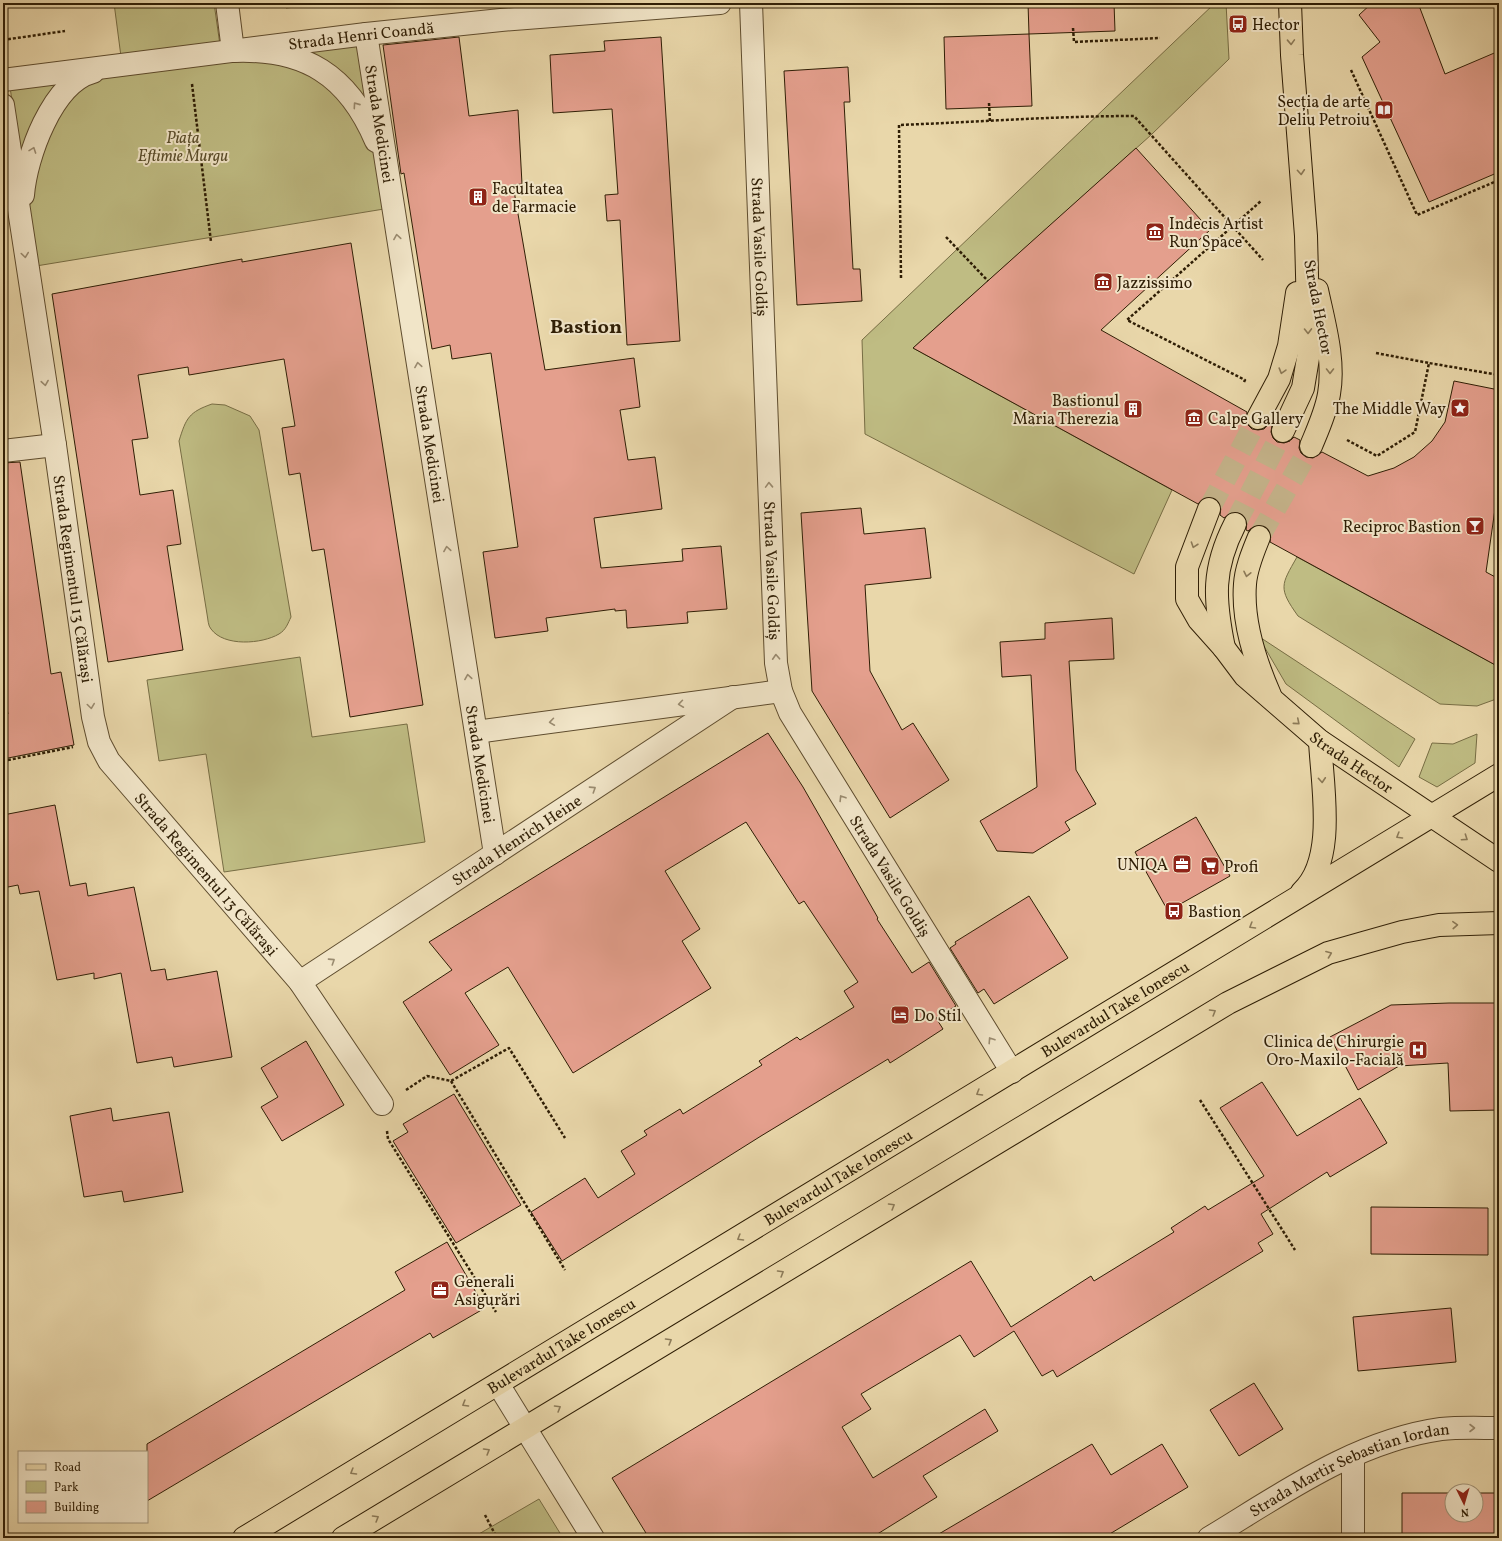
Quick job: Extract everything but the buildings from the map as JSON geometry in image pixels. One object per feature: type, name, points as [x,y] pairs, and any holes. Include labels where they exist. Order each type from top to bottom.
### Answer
[{"type":"main road","name":"Strada Hector","points":[[1284,431],[1303,388],[1308,352],[1306,236],[1292,55],[1290,3]]},
{"type":"main road","name":"Strada Hector","points":[[1258,418],[1279,379],[1289,346],[1306,236]]},
{"type":"main road","name":"Strada Hector","points":[[1306,236],[1330,352],[1330,392],[1324,416],[1311,446]]},
{"type":"main road","name":"Strada Hector","points":[[1209,509],[1187,567],[1187,599],[1198,620],[1224,648],[1245,676],[1274,703],[1320,741],[1499,861]]},
{"type":"main road","name":"Strada Hector","points":[[1224,648],[1217,612],[1217,575],[1226,543],[1235,524]]},
{"type":"main road","name":"Strada Hector","points":[[1259,537],[1251,557],[1245,584],[1246,615],[1259,670],[1274,703]]},
{"type":"main road","points":[[1274,912],[1305,889],[1314,876],[1322,857],[1325,825],[1320,741]]},
{"type":"main road","name":"Bulevardul Take Ionescu","points":[[244,1538],[1499,775]]},
{"type":"main road","points":[[342,1538],[1228,1003],[1328,953],[1402,932],[1439,925],[1499,922]]},
{"type":"street","points":[[227,3],[233,51],[259,50],[288,56],[314,66],[340,84],[359,108],[367,123],[381,154],[388,178]]},
{"type":"street","name":"Strada Henri Coandă","points":[[3,80],[366,34],[509,20],[720,3]]},
{"type":"street","name":"Strada Vasile Goldiș","points":[[751,3],[775,645],[781,691],[790,713],[1012,1072]]},
{"type":"street","name":"Strada Medicinei","points":[[366,34],[495,854]]},
{"type":"street","points":[[22,230],[23,191],[27,168],[44,124],[61,98],[78,80],[87,74],[115,66]]},
{"type":"street","name":"Strada Regimentul 13 Călărași","points":[[3,105],[55,445],[93,717],[102,751],[118,772],[300,982],[382,1104]]},
{"type":"street","points":[[3,451],[55,445]]},
{"type":"street","points":[[476,732],[781,691]]},
{"type":"street","name":"Strada Henrich Heine","points":[[300,982],[733,697]]},
{"type":"street","points":[[498,1384],[592,1538]]},
{"type":"street","name":"Strada Martir Sebastian Iordan","points":[[1209,1538],[1312,1475],[1353,1456],[1395,1440],[1435,1430],[1499,1428]]},
{"type":"street","points":[[1353,1456],[1353,1538]]},
{"type":"path","points":[[1073,28],[1074,42],[1160,38]]},
{"type":"path","points":[[3,40],[65,31]]},
{"type":"path","points":[[188,57],[210,242]]},
{"type":"path","points":[[1351,70],[1417,215],[1499,180]]},
{"type":"path","points":[[989,103],[990,122]]},
{"type":"path","points":[[901,278],[899,125],[990,122],[1075,116],[1134,116],[1263,260]]},
{"type":"path","points":[[1245,380],[1127,320],[1261,201]]},
{"type":"path","points":[[946,237],[988,281]]},
{"type":"path","points":[[1376,353],[1499,375]]},
{"type":"path","points":[[1347,440],[1377,456],[1415,432],[1429,363]]},
{"type":"path","points":[[3,761],[99,742]]},
{"type":"path","points":[[496,1312],[388,1139],[382,1104],[428,1076],[451,1081],[509,1048],[565,1138]]},
{"type":"path","points":[[451,1081],[565,1270]]},
{"type":"path","points":[[1200,1100],[1295,1250]]},
{"type":"path","points":[[485,1515],[497,1538]]},
{"type":"green space","name":"Piața Eftimie Murgu","points":[[114,3],[214,3],[222,59],[361,41],[384,209],[36,266],[10,87],[123,72]]},
{"type":"green space","points":[[285,3],[334,3],[286,8]]},
{"type":"green space","points":[[1215,3],[1226,3],[1229,59],[1151,135],[913,348],[1172,490],[1134,574],[865,434],[862,340]]},
{"type":"green space","points":[[212,404],[225,405],[250,416],[259,430],[291,617],[279,634],[253,642],[225,639],[217,635],[210,628],[209,624],[179,441],[186,421],[193,413]]},
{"type":"green space","points":[[1297,557],[1499,667],[1499,698],[1477,706],[1440,704],[1298,616],[1287,599],[1284,586],[1288,574]]},
{"type":"green space","points":[[1258,636],[1415,739],[1399,767],[1286,684]]},
{"type":"green space","points":[[300,657],[312,737],[407,724],[425,842],[224,872],[206,754],[159,761],[147,680]]},
{"type":"green space","points":[[1477,734],[1475,763],[1437,787],[1419,777],[1432,743],[1453,744]]},
{"type":"green space","points":[[539,1499],[563,1538],[472,1538]]},
{"type":"tunnel","points":[[1209,509],[1258,418]]},
{"type":"tunnel","points":[[1235,524],[1283,431]]},
{"type":"tunnel","points":[[1259,537],[1311,446]]},
{"type":"place","name":"Hector","points":[[1238,24]]},
{"type":"place","name":"Secția de arte Deliu Petroiu","points":[[1384,110]]},
{"type":"place","name":"Facultatea de Farmacie","points":[[478,197]]},
{"type":"place","name":"Indecis Artist Run Space","points":[[1155,232]]},
{"type":"place","name":"Jazzissimo","points":[[1103,282]]},
{"type":"place","name":"The Middle Way","points":[[1460,408]]},
{"type":"place","name":"Bastionul Maria Therezia","points":[[1133,409]]},
{"type":"place","name":"Calpe Gallery","points":[[1194,418]]},
{"type":"place","name":"Reciproc Bastion","points":[[1475,526]]},
{"type":"place","name":"UNIQA","points":[[1182,864]]},
{"type":"place","name":"Profi","points":[[1210,866]]},
{"type":"place","name":"Bastion","points":[[1174,911]]},
{"type":"place","name":"Do Stil","points":[[900,1015]]},
{"type":"place","name":"Clinica de Chirurgie Oro-Maxilo-Facială","points":[[1418,1050]]},
{"type":"place","name":"Generali Asigurări","points":[[440,1290]]},
{"type":"district","name":"Bastion","points":[[586,326]]}]
